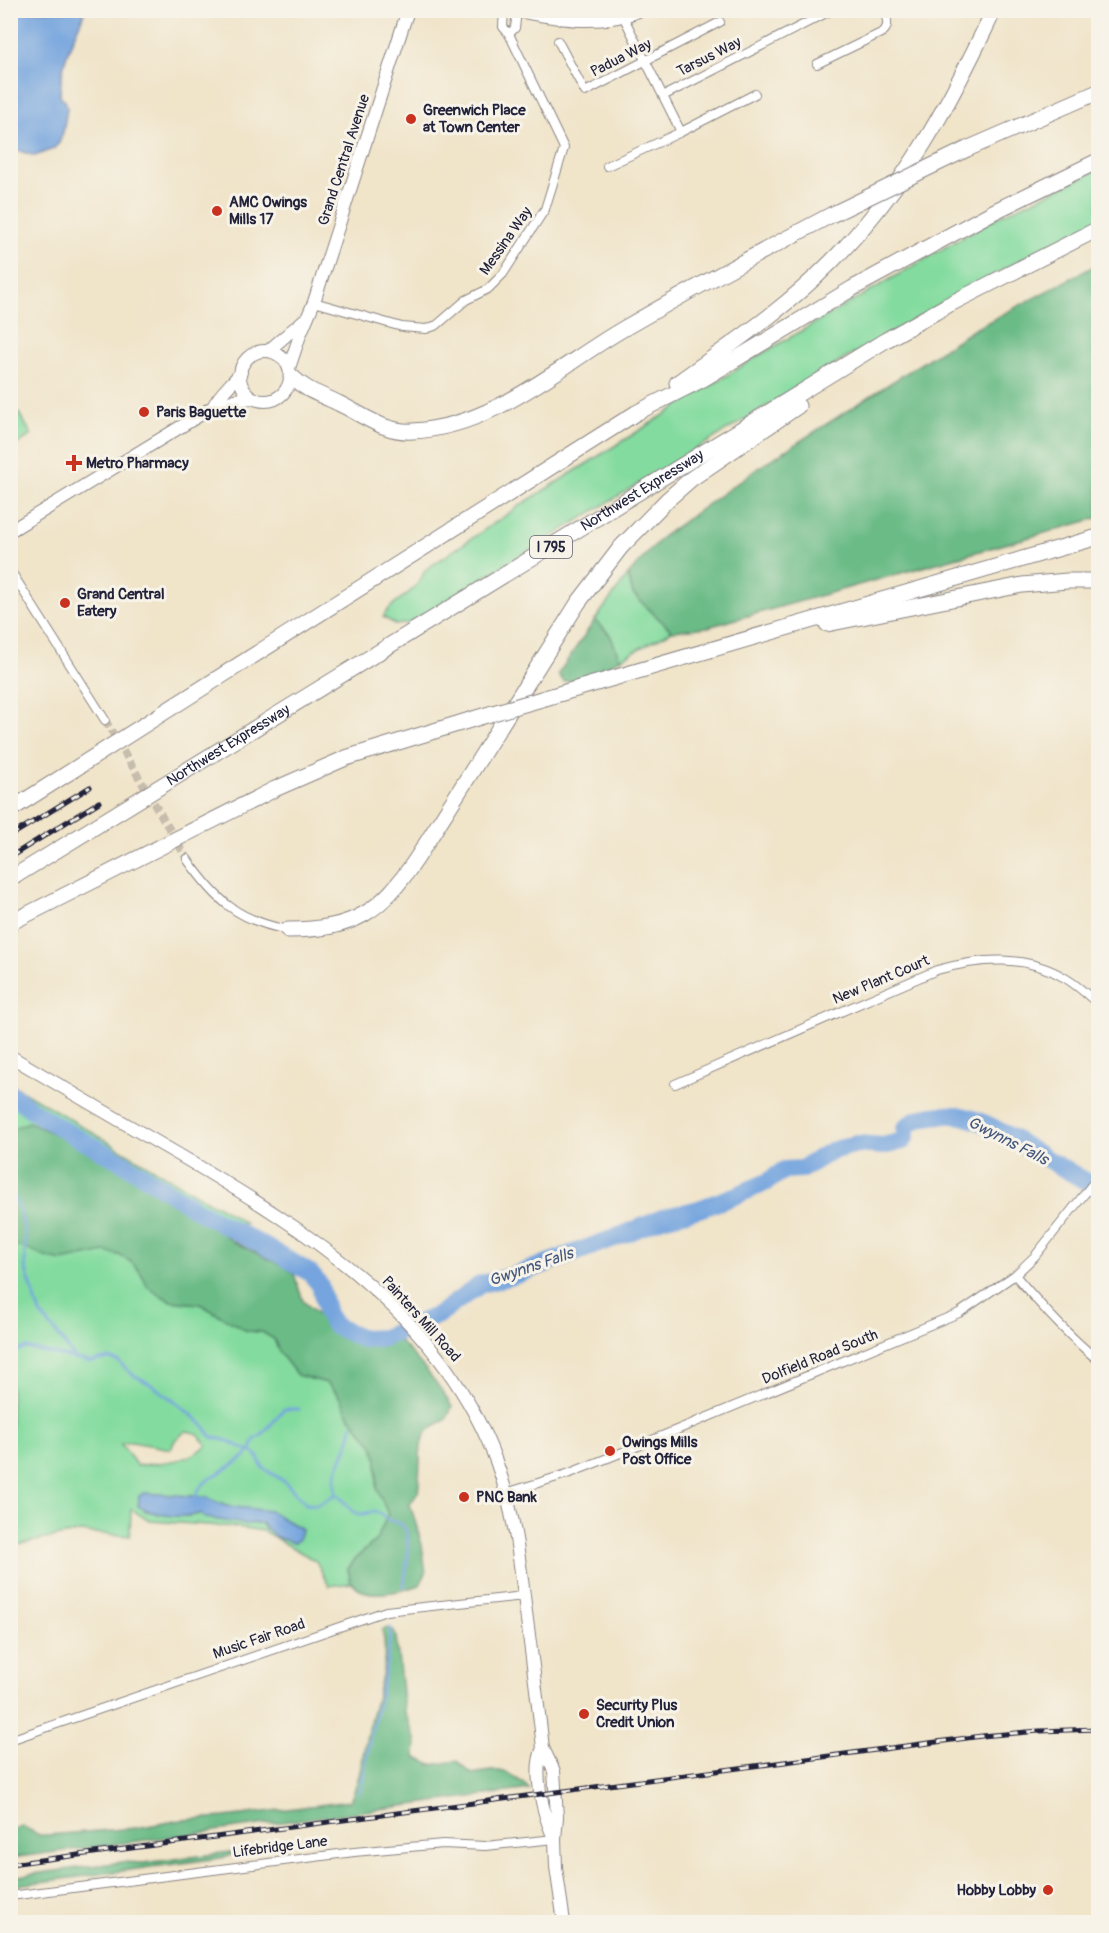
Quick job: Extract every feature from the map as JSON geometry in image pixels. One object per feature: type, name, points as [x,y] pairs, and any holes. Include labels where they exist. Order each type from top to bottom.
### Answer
[{"type":"highway","points":[[964,75],[987,10]]},
{"type":"highway","points":[[10,810],[636,413],[760,324],[831,263],[868,222],[912,164],[964,75],[994,10]]},
{"type":"highway","points":[[290,372],[304,388],[338,402],[364,419],[380,425],[412,432],[454,424],[498,407],[621,330],[831,215],[967,149],[1098,92]]},
{"type":"highway","points":[[636,413],[703,379],[853,288],[993,212],[1098,161]]},
{"type":"highway","name":"Northwest Expressway","points":[[10,879],[886,340],[1026,264],[1098,229]]},
{"type":"highway","points":[[288,930],[315,929],[352,921],[364,916],[389,895],[417,858],[578,603],[621,547],[691,479],[870,358],[886,340]]},
{"type":"highway","points":[[10,922],[275,789],[346,758],[1098,537]]},
{"type":"highway","points":[[727,645],[1022,585],[1056,581],[1098,581]]},
{"type":"main road","name":"Grand Central Avenue","points":[[10,531],[213,407],[235,400],[253,398],[265,401],[281,395],[290,384],[290,372],[307,318],[408,10]]},
{"type":"main road","points":[[512,10],[573,20],[605,20],[641,10]]},
{"type":"main road","name":"Grand Central Avenue","points":[[213,407],[216,399],[230,387],[248,357],[255,353],[268,351],[307,318]]},
{"type":"main road","points":[[268,351],[279,355],[290,372]]},
{"type":"main road","points":[[240,372],[244,389],[253,398]]},
{"type":"main road","name":"Painters Mill Road","points":[[10,1056],[272,1210],[347,1265],[396,1309],[427,1343],[468,1401],[495,1459],[515,1528],[543,1748],[554,1771],[557,1817],[556,1867],[564,1923]]},
{"type":"street","name":"Messina Way","points":[[314,302],[402,327],[426,329],[437,325],[466,300],[488,289],[503,274],[545,209],[564,148],[509,34],[503,27],[504,10]]},
{"type":"street","name":"Tarsus Way","points":[[663,96],[832,10]]},
{"type":"street","points":[[817,64],[883,32],[888,21],[883,10]]},
{"type":"street","points":[[509,34],[515,28],[517,11]]},
{"type":"street","points":[[623,16],[681,132]]},
{"type":"street","name":"Padua Way","points":[[558,41],[585,92],[720,22]]},
{"type":"street","points":[[607,166],[681,132],[755,93]]},
{"type":"street","points":[[10,570],[105,720]]},
{"type":"street","points":[[188,859],[211,890],[238,914],[269,926],[288,930]]},
{"type":"street","name":"New Plant Court","points":[[675,1084],[937,970],[958,964],[997,960],[1035,965],[1066,979],[1098,1004]]},
{"type":"street","name":"Dolfield Road South","points":[[506,1493],[578,1470],[923,1329],[972,1305],[1015,1275],[1035,1256],[1098,1177]]},
{"type":"street","points":[[1015,1275],[1047,1314],[1098,1360]]},
{"type":"street","name":"Music Fair Road","points":[[10,1740],[386,1611],[524,1596]]},
{"type":"street","name":"Lifebridge Lane","points":[[10,1896],[354,1852],[443,1844],[485,1846],[555,1839]]},
{"type":"green space","points":[[1098,170],[1098,221],[1040,249],[843,360],[409,623],[396,625],[383,617],[393,605],[410,592],[425,570],[524,503],[753,359],[999,216]]},
{"type":"green space","points":[[1098,264],[1098,518],[708,627],[672,631],[633,594],[628,575],[662,537],[758,468],[973,330]]},
{"type":"green space","points":[[18,412],[32,435],[11,448],[11,416]]},
{"type":"green space","points":[[628,575],[633,594],[672,631],[620,659],[610,635],[595,620]]},
{"type":"green space","points":[[595,620],[610,635],[620,659],[593,675],[564,682],[558,674]]},
{"type":"green space","points":[[11,1084],[245,1223],[132,1262],[141,1272],[147,1286],[171,1301],[200,1304],[247,1331],[262,1332],[274,1339],[279,1352],[297,1375],[327,1383],[337,1393],[350,1417],[373,1445],[377,1459],[377,1488],[388,1514],[377,1539],[356,1558],[348,1569],[351,1583],[329,1586],[316,1561],[263,1531],[149,1521],[131,1509],[130,1536],[80,1532],[11,1546]],"holes":[[[186,1431],[196,1433],[207,1445],[191,1456],[174,1461],[137,1466],[121,1444],[132,1442],[171,1449],[175,1440]],[[176,1496],[205,1497],[226,1506],[287,1522],[301,1529],[265,1529],[261,1523],[256,1524],[201,1513],[181,1516],[146,1511]]]},
{"type":"green space","points":[[29,1122],[106,1158],[127,1173],[160,1184],[232,1241],[283,1266],[294,1274],[303,1301],[346,1338],[359,1344],[396,1338],[427,1371],[452,1407],[446,1420],[429,1430],[424,1436],[420,1451],[418,1492],[410,1504],[422,1545],[426,1573],[420,1585],[394,1592],[374,1593],[365,1592],[352,1583],[348,1569],[356,1558],[377,1539],[388,1514],[377,1488],[377,1459],[373,1445],[350,1417],[337,1393],[327,1383],[297,1375],[279,1352],[274,1339],[262,1332],[247,1331],[200,1304],[171,1301],[158,1294],[147,1286],[141,1273],[131,1262],[119,1255],[105,1252],[62,1261],[21,1247],[11,1247],[11,1129]]},
{"type":"green space","points":[[387,1628],[394,1631],[396,1637],[404,1710],[416,1741],[415,1757],[431,1765],[457,1761],[472,1774],[490,1771],[503,1772],[515,1777],[530,1789],[11,1858],[11,1830],[22,1826],[39,1835],[48,1835],[136,1828],[181,1820],[225,1817],[350,1801],[359,1774],[381,1680],[385,1654],[382,1630]]},
{"type":"green space","points":[[238,1851],[227,1857],[11,1886],[11,1877],[122,1862],[144,1863]]},
{"type":"water","points":[[15,11],[85,11],[68,52],[61,83],[60,96],[66,102],[67,108],[63,133],[59,143],[53,149],[35,156],[17,150],[10,142],[11,95],[16,56]]},
{"type":"water","points":[[144,1493],[205,1497],[226,1506],[270,1511],[301,1529],[299,1539],[294,1543],[276,1537],[261,1523],[246,1524],[205,1518],[201,1513],[169,1516],[152,1512],[138,1506],[139,1496]]},
{"type":"waterway","name":"Gwynns Falls","points":[[10,1093],[36,1113],[122,1162],[207,1216],[310,1273],[320,1285],[327,1314],[335,1326],[363,1339],[383,1338],[438,1315],[481,1284],[513,1276],[662,1218],[699,1209],[737,1195],[767,1182],[784,1170],[802,1169],[831,1151],[857,1144],[883,1146],[903,1141],[906,1136],[905,1129],[925,1117],[954,1115],[979,1121],[1009,1136],[1098,1189]]},
{"type":"waterway","points":[[12,1192],[20,1211],[25,1233],[25,1267],[40,1314],[76,1360]]},
{"type":"waterway","points":[[10,1353],[26,1348],[91,1362],[109,1358],[119,1362],[132,1374],[152,1385],[182,1407],[202,1424],[212,1437],[228,1441],[256,1454],[263,1468],[285,1482],[306,1504],[318,1505],[336,1494],[356,1513],[376,1512],[386,1519],[400,1523],[408,1538],[404,1587]]},
{"type":"waterway","points":[[195,1499],[203,1484],[235,1464],[249,1452],[255,1439],[261,1436],[284,1409],[299,1409]]},
{"type":"waterway","points":[[336,1494],[336,1474],[348,1444],[352,1425]]},
{"type":"waterway","points":[[359,1794],[385,1671],[391,1628]]},
{"type":"tunnel","points":[[105,720],[187,859]]},
{"type":"railway","points":[[10,836],[90,787]]},
{"type":"railway","points":[[10,857],[99,802]]},
{"type":"railway","points":[[10,1864],[982,1736],[1098,1729]]},
{"type":"place","name":"Greenwich Place at Town Center","points":[[411,119]]},
{"type":"place","name":"AMC Owings Mills 17","points":[[217,211]]},
{"type":"place","name":"Paris Baguette","points":[[144,412]]},
{"type":"place","name":"Metro Pharmacy","points":[[74,463]]},
{"type":"place","name":"Grand Central Eatery","points":[[65,603]]},
{"type":"place","name":"Owings Mills Post Office","points":[[610,1451]]},
{"type":"place","name":"PNC Bank","points":[[464,1497]]},
{"type":"place","name":"Security Plus Credit Union","points":[[584,1714]]},
{"type":"place","name":"Hobby Lobby","points":[[1048,1890]]}]
